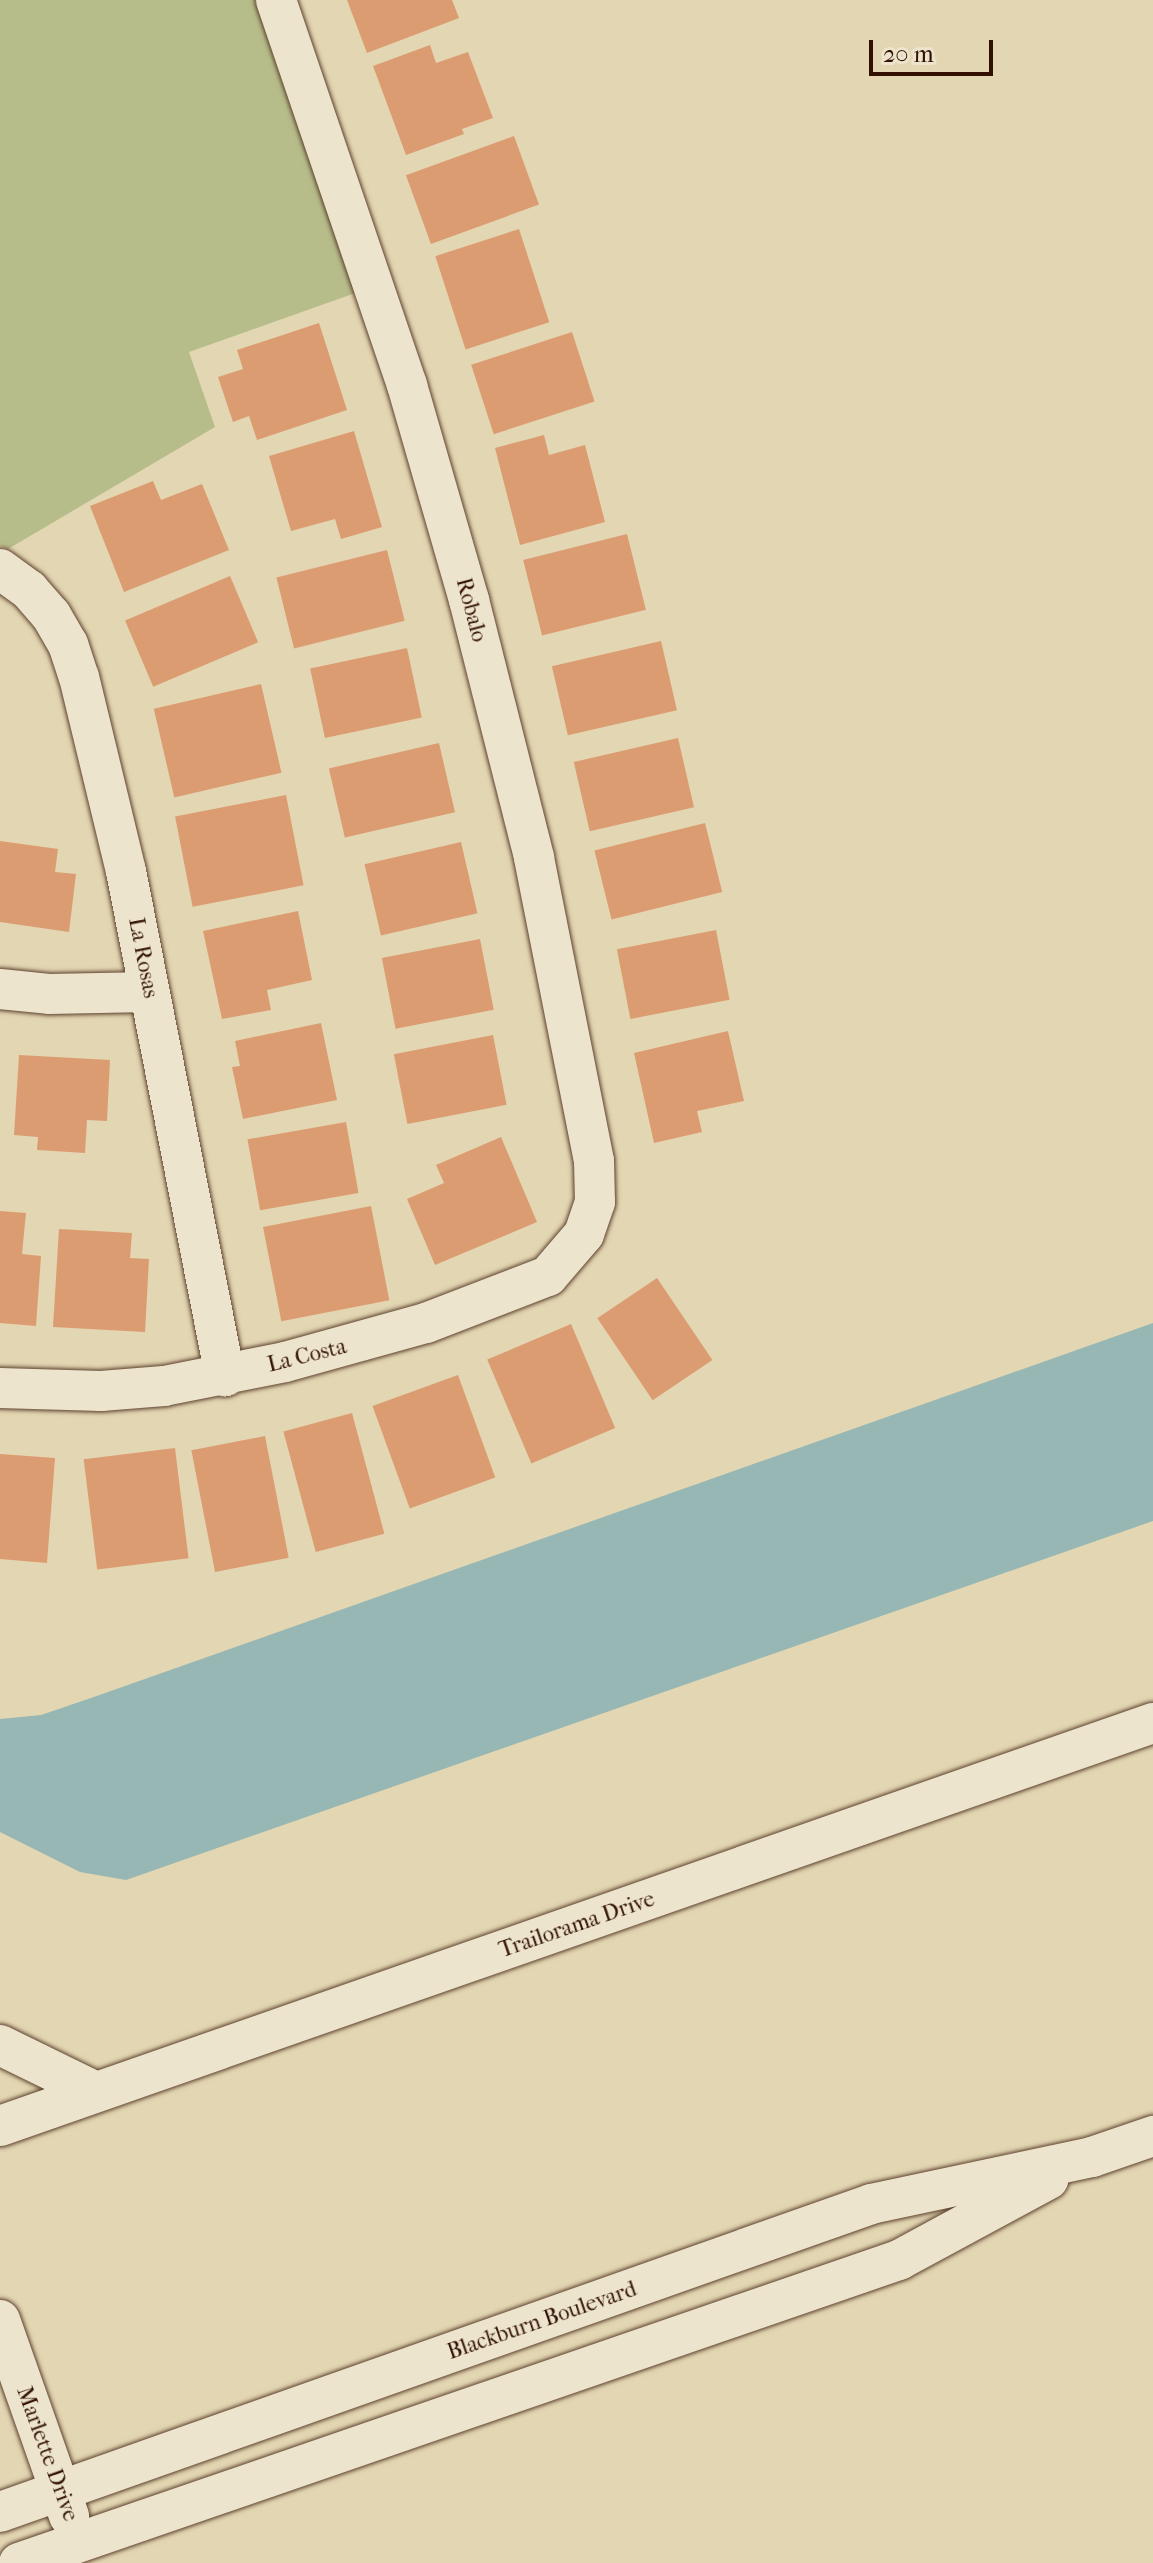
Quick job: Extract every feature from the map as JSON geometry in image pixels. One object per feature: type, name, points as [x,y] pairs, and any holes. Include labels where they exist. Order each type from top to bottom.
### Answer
[{"type":"street","name":"Robalo","points":[[276,0],[407,385],[469,600],[534,857],[594,1161],[595,1202],[584,1234]]},
{"type":"street","name":"La Rosas","points":[[0,569],[29,590],[51,615],[68,644],[126,871],[225,1376]]},
{"type":"street","points":[[0,989],[49,994],[149,992]]},
{"type":"street","name":"La Costa","points":[[0,1388],[101,1391],[225,1376],[342,1348],[426,1323],[533,1283],[561,1264],[584,1234]]},
{"type":"street","name":"Trailorama Drive","points":[[0,2126],[1153,1723]]},
{"type":"street","points":[[0,2045],[96,2092]]},
{"type":"street","name":"Blackburn Boulevard","points":[[0,2512],[871,2204],[1092,2157],[1153,2136]]},
{"type":"street","name":"Blackburn Boulevard","points":[[19,2563],[899,2260],[1092,2157]]},
{"type":"street","name":"Marlette Drive","points":[[0,2320],[58,2492],[80,2541]]},
{"type":"green space","points":[[0,0],[262,0],[361,291],[189,352],[215,427],[8,549],[0,546]]},
{"type":"water","points":[[1153,1323],[1153,1521],[126,1880],[80,1872],[0,1832],[0,1719],[41,1715],[91,1698]]},
{"type":"building","points":[[347,0],[452,0],[459,18],[367,53]]},
{"type":"building","points":[[430,45],[436,63],[468,52],[493,118],[462,129],[464,134],[406,155],[373,66]]},
{"type":"building","points":[[514,136],[539,205],[431,244],[406,175]]},
{"type":"building","points":[[519,229],[549,322],[466,349],[435,256]]},
{"type":"building","points":[[319,323],[347,410],[257,440],[249,416],[233,422],[218,377],[243,369],[237,350]]},
{"type":"building","points":[[572,332],[595,401],[494,434],[471,365]]},
{"type":"building","points":[[354,431],[382,527],[341,539],[335,519],[291,531],[269,456]]},
{"type":"building","points":[[544,435],[549,455],[585,445],[605,522],[520,545],[495,448]]},
{"type":"building","points":[[153,481],[161,500],[202,484],[229,550],[124,592],[90,506]]},
{"type":"building","points":[[627,534],[646,610],[542,636],[523,560]]},
{"type":"building","points":[[387,550],[405,621],[294,648],[276,578]]},
{"type":"building","points":[[230,576],[258,642],[153,687],[125,621]]},
{"type":"building","points":[[661,641],[677,710],[568,735],[552,666]]},
{"type":"building","points":[[407,648],[422,717],[325,738],[310,669]]},
{"type":"building","points":[[261,684],[281,773],[174,797],[154,709]]},
{"type":"building","points":[[678,738],[694,807],[590,831],[574,762]]},
{"type":"building","points":[[439,743],[455,812],[345,838],[329,768]]},
{"type":"building","points":[[286,795],[304,885],[193,907],[175,817]]},
{"type":"building","points":[[705,823],[722,892],[612,919],[594,851]]},
{"type":"building","points":[[0,841],[58,849],[55,872],[76,874],[69,932],[0,922]]},
{"type":"building","points":[[461,842],[477,913],[381,935],[365,864]]},
{"type":"building","points":[[298,911],[312,980],[267,990],[271,1010],[222,1019],[203,931]]},
{"type":"building","points":[[716,930],[730,1000],[630,1019],[617,949]]},
{"type":"building","points":[[480,939],[494,1010],[396,1029],[382,958]]},
{"type":"building","points":[[321,1023],[337,1100],[243,1119],[232,1067],[240,1066],[235,1041]]},
{"type":"building","points":[[728,1031],[744,1101],[697,1111],[702,1132],[654,1143],[634,1053]]},
{"type":"building","points":[[493,1035],[507,1105],[407,1124],[394,1054]]},
{"type":"building","points":[[19,1055],[110,1060],[107,1121],[87,1120],[85,1153],[37,1150],[38,1137],[14,1135]]},
{"type":"building","points":[[346,1122],[359,1193],[260,1210],[248,1139]]},
{"type":"building","points":[[501,1137],[537,1222],[435,1265],[407,1199],[444,1183],[436,1165]]},
{"type":"building","points":[[371,1206],[389,1300],[281,1321],[263,1227]]},
{"type":"building","points":[[0,1211],[26,1213],[22,1254],[41,1256],[36,1326],[0,1323]]},
{"type":"building","points":[[59,1229],[132,1233],[130,1258],[149,1259],[145,1332],[53,1327]]},
{"type":"building","points":[[657,1278],[712,1360],[653,1400],[597,1318]]},
{"type":"building","points":[[571,1324],[615,1428],[531,1464],[487,1360]]},
{"type":"building","points":[[458,1375],[495,1477],[410,1509],[372,1406]]},
{"type":"building","points":[[352,1413],[384,1534],[316,1552],[283,1431]]},
{"type":"building","points":[[265,1436],[289,1558],[215,1572],[191,1450]]},
{"type":"building","points":[[175,1448],[189,1558],[97,1569],[84,1459]]},
{"type":"building","points":[[0,1454],[55,1458],[47,1563],[0,1559]]}]
